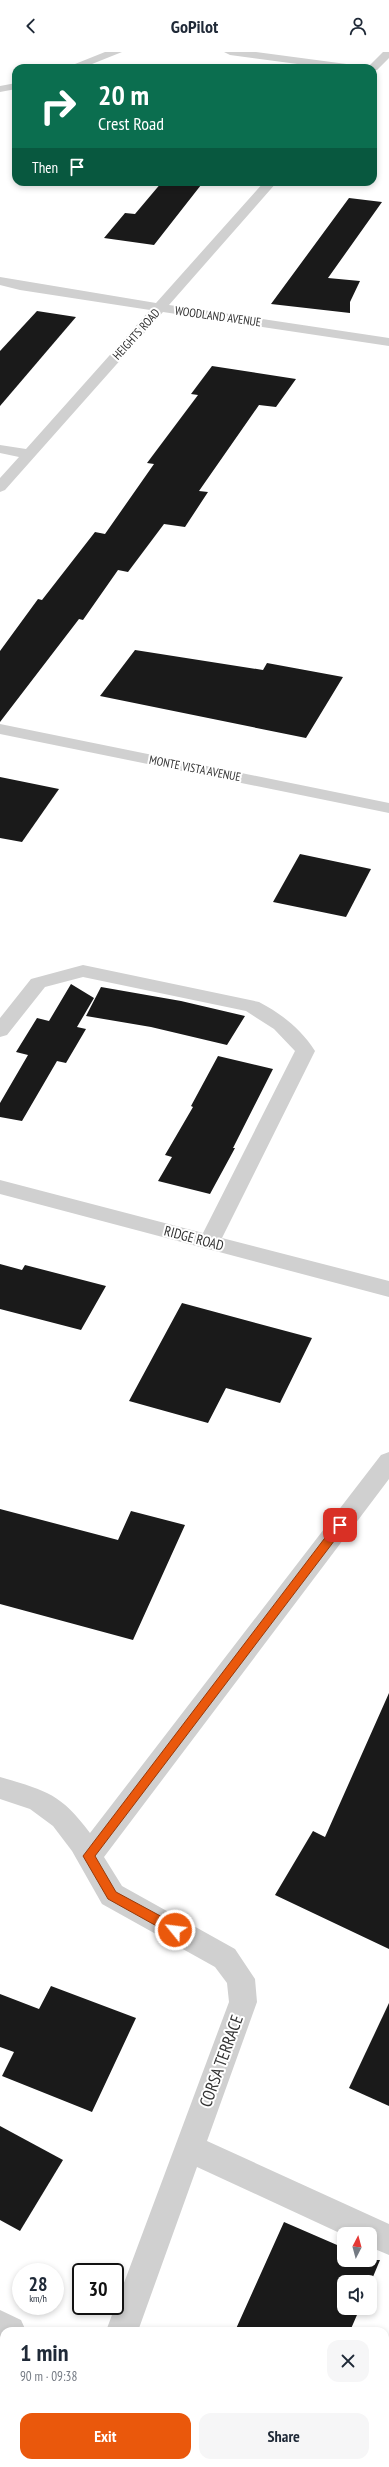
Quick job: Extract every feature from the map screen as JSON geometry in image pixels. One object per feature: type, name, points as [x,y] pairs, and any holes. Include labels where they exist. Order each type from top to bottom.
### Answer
[{"type":"street","points":[[82,64],[116,52]]},
{"type":"street","points":[[230,52],[323,64]]},
{"type":"street","points":[[377,70],[389,52]]},
{"type":"street","points":[[0,89],[12,87]]},
{"type":"street","name":"HEIGHTS ROAD","points":[[0,487],[267,186]]},
{"type":"street","name":"WOODLAND AVENUE","points":[[0,281],[160,308],[389,342]]},
{"type":"street","points":[[0,449],[29,454]]},
{"type":"street","name":"MONTE VISTA AVENUE","points":[[0,729],[389,808]]},
{"type":"street","points":[[0,1031],[38,983],[83,971],[252,1006],[273,1017],[297,1038],[305,1051],[209,1242]]},
{"type":"street","name":"RIDGE ROAD","points":[[0,1187],[389,1288]]},
{"type":"street","points":[[88,1856],[389,1461]]},
{"type":"street","name":"CORSA TERRACE","points":[[0,1788],[39,1800],[63,1818],[82,1843],[88,1856],[112,1895],[225,1958],[241,1979],[243,2002],[123,2327]]},
{"type":"street","points":[[190,2148],[389,2240]]},
{"type":"building","points":[[159,186],[200,186],[154,245],[104,238],[125,213],[135,214]]},
{"type":"building","points":[[349,198],[382,202],[328,278],[360,281],[350,302],[350,313],[271,304]]},
{"type":"building","points":[[37,311],[76,317],[0,406],[0,351]]},
{"type":"building","points":[[212,366],[296,379],[276,407],[259,405],[199,491],[208,492],[185,527],[164,524],[128,572],[118,570],[83,620],[79,619],[0,722],[0,651],[38,599],[42,600],[95,532],[105,534],[154,464],[147,463],[198,395],[191,394]]},
{"type":"building","points":[[135,650],[263,670],[267,663],[343,677],[306,738],[100,696]]},
{"type":"building","points":[[0,777],[59,789],[22,842],[0,838]]},
{"type":"building","points":[[300,854],[371,869],[346,917],[273,902]]},
{"type":"building","points":[[71,984],[94,998],[77,1027],[86,1029],[66,1063],[57,1061],[22,1121],[0,1117],[0,1103],[28,1055],[16,1052],[37,1018],[49,1021]]},
{"type":"building","points":[[101,987],[181,1001],[245,1016],[227,1045],[151,1027],[86,1016]]},
{"type":"building","points":[[218,1056],[273,1069],[233,1148],[235,1148],[210,1194],[158,1181],[172,1157],[165,1155],[193,1107],[191,1106]]},
{"type":"building","points":[[0,1264],[22,1270],[25,1265],[106,1286],[81,1330],[0,1309]]},
{"type":"building","points":[[182,1303],[312,1338],[280,1403],[226,1388],[208,1423],[129,1401]]},
{"type":"building","points":[[0,1509],[118,1540],[131,1511],[185,1525],[133,1640],[0,1604]]},
{"type":"building","points":[[389,1693],[389,1949],[275,1895],[313,1831],[325,1837]]},
{"type":"building","points":[[51,1986],[136,2018],[92,2112],[2,2076],[14,2052],[0,2047],[0,1994],[39,2009]]},
{"type":"building","points":[[389,2003],[389,2106],[349,2088]]},
{"type":"building","points":[[0,2126],[63,2160],[20,2231],[0,2220]]},
{"type":"building","points":[[284,2222],[337,2245],[337,2267],[377,2267],[377,2260],[380,2260],[374,2275],[337,2275],[337,2315],[357,2315],[352,2327],[237,2327]]},
{"type":"route","points":[[175,1930],[112,1895],[88,1856],[340,1525]]}]
